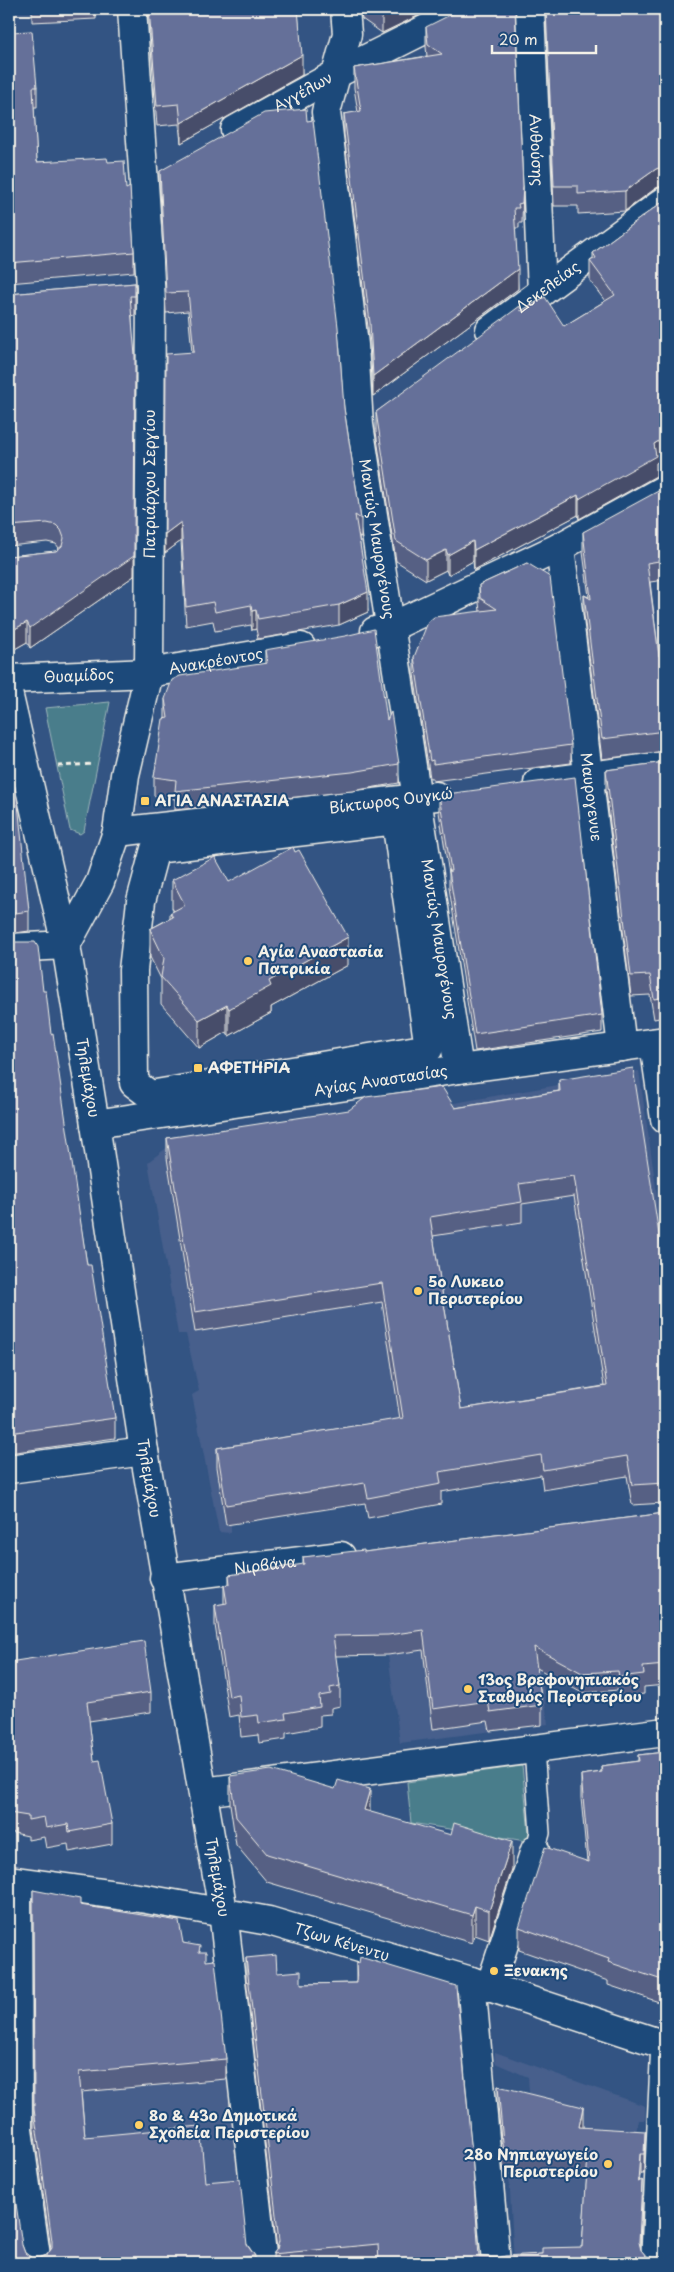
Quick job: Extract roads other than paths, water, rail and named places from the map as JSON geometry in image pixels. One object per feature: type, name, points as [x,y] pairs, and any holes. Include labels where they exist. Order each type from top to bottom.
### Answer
[{"type":"street","name":"Πατριάρχου Σεργίου","points":[[66,945],[100,882],[117,832],[128,763],[149,673],[151,286],[132,9]]},
{"type":"street","name":"Μαντώς Μαυρογένους","points":[[345,9],[347,34],[326,112],[354,345],[359,425],[391,627],[412,812],[459,1069]]},
{"type":"street","name":"Αγγέλων","points":[[211,144],[338,73],[466,9]]},
{"type":"street","name":"Ανθούσης","points":[[530,9],[542,292]]},
{"type":"street","points":[[143,182],[169,168]]},
{"type":"street","name":"Δεκελείας","points":[[470,344],[665,201]]},
{"type":"street","points":[[122,289],[151,286]]},
{"type":"street","points":[[359,425],[383,408]]},
{"type":"street","points":[[350,638],[391,627],[560,548],[665,489]]},
{"type":"street","name":"Μαυρογενυε","points":[[560,548],[622,1047]]},
{"type":"street","name":"Ανακρέοντος","points":[[149,673],[323,643]]},
{"type":"street","name":"Θυαμίδος","points":[[9,679],[149,673]]},
{"type":"street","name":"Τηλεμάχου","points":[[9,697],[66,945],[96,1124],[164,1578],[223,1911],[263,2263]]},
{"type":"street","points":[[513,786],[665,766]]},
{"type":"street","name":"Βίκτωρος Ουγκώ","points":[[117,832],[412,812],[456,794]]},
{"type":"street","points":[[412,812],[429,1048],[150,1095],[134,1083],[133,970],[141,901],[155,849],[412,812]]},
{"type":"street","points":[[9,948],[66,945]]},
{"type":"street","points":[[660,1042],[665,1119]]},
{"type":"street","name":"Αγίας Αναστασίας","points":[[96,1124],[459,1069],[660,1042]]},
{"type":"street","points":[[9,1469],[144,1451]]},
{"type":"street","name":"Νιρβάνα","points":[[164,1578],[371,1553]]},
{"type":"street","points":[[203,1792],[665,1732]]},
{"type":"street","points":[[496,2263],[480,1984],[535,1850]]},
{"type":"street","points":[[13,1881],[13,2131],[37,2263]]},
{"type":"street","name":"Τζων Κένεντυ","points":[[13,1881],[223,1911],[269,1921],[480,1984],[665,2045]]},
{"type":"street","points":[[655,2263],[665,2053]]},
{"type":"lane","points":[[534,1749],[540,1833],[535,1850]]},
{"type":"place","name":"ΑΓΙΑ ΑΝΑΣΤΑΣΙΑ","points":[[145,801]]},
{"type":"place","name":"Αγία Αναστασία Πατρικία","points":[[248,961]]},
{"type":"place","name":"ΑΦΕΤΗΡΙΑ","points":[[198,1068]]},
{"type":"place","name":"5ο Λυκειο Περιστερίου","points":[[418,1291]]},
{"type":"place","name":"13ος Βρεφονηπιακός Σταθμός Περιστερίου","points":[[468,1689]]},
{"type":"place","name":"Ξενακης","points":[[494,1971]]},
{"type":"place","name":"8ο & 43ο Δημοτικά Σχολεία Περιστερίου","points":[[139,2125]]},
{"type":"place","name":"28ο Νηπιαγωγείο Περιστερίου","points":[[608,2164]]}]
